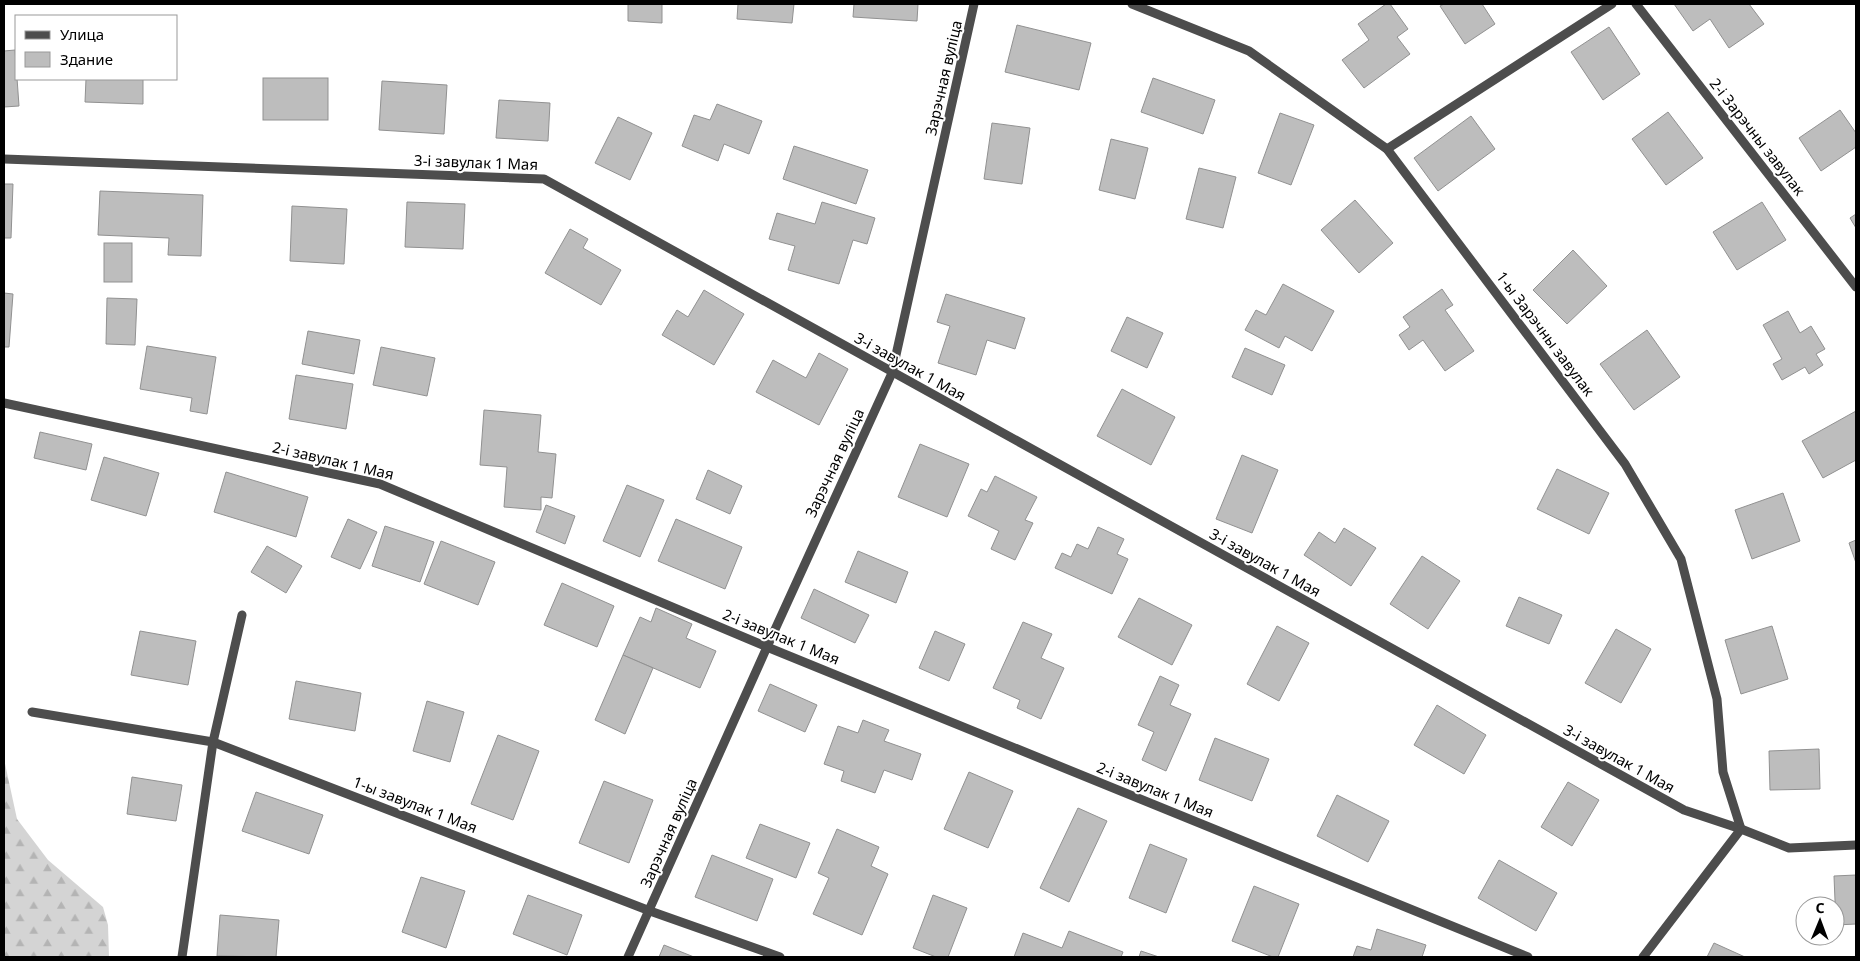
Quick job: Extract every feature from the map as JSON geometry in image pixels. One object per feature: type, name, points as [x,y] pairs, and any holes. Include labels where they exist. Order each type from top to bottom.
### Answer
[{"type":"street","name":"Зарэчная вуліца","points":[[628,957],[892,372],[974,4]]},
{"type":"street","name":"1-ы Зарэчны завулак","points":[[1132,4],[1249,51],[1387,149],[1625,464],[1681,558],[1717,699],[1723,772],[1741,829]]},
{"type":"street","points":[[1387,149],[1612,4]]},
{"type":"street","name":"2-і Зарэчны завулак","points":[[1636,4],[1856,287]]},
{"type":"street","name":"3-і завулак 1 Мая","points":[[4,159],[544,179],[1684,810],[1741,829],[1789,848],[1856,845]]},
{"type":"street","name":"2-і завулак 1 Мая","points":[[4,403],[380,484],[767,646],[1528,957]]},
{"type":"street","points":[[182,957],[213,742],[242,615]]},
{"type":"street","name":"1-ы завулак 1 Мая","points":[[32,712],[213,742],[650,911],[780,957]]},
{"type":"street","points":[[1644,957],[1741,829]]},
{"type":"green space","points":[[4,759],[17,819],[48,860],[103,907],[108,925],[109,957],[4,957]]},
{"type":"building","points":[[628,4],[662,4],[662,23],[628,21]]},
{"type":"building","points":[[738,4],[794,4],[792,23],[737,19]]},
{"type":"building","points":[[854,4],[918,4],[917,21],[853,17]]},
{"type":"building","points":[[1386,4],[1390,4],[1408,29],[1397,37],[1410,54],[1364,88],[1342,60],[1369,40],[1358,24]]},
{"type":"building","points":[[1444,4],[1482,4],[1495,24],[1465,44],[1440,6]]},
{"type":"building","points":[[1674,4],[1749,4],[1764,24],[1729,48],[1710,19],[1693,31]]},
{"type":"building","points":[[1017,25],[1091,43],[1079,90],[1005,72]]},
{"type":"building","points":[[1609,27],[1640,74],[1603,100],[1571,52]]},
{"type":"building","points":[[15,50],[15,80],[17,80],[19,106],[4,107],[4,51]]},
{"type":"building","points":[[263,78],[328,78],[328,120],[263,120]]},
{"type":"building","points":[[1153,78],[1215,100],[1203,134],[1141,112]]},
{"type":"building","points":[[86,80],[143,80],[143,104],[85,102]]},
{"type":"building","points":[[382,81],[447,85],[444,134],[379,130]]},
{"type":"building","points":[[499,100],[550,103],[548,141],[496,138]]},
{"type":"building","points":[[717,104],[762,121],[749,154],[724,144],[718,161],[682,146],[694,115],[710,120]]},
{"type":"building","points":[[1840,110],[1856,133],[1856,147],[1821,171],[1799,138]]},
{"type":"building","points":[[1668,112],[1703,158],[1666,185],[1632,139]]},
{"type":"building","points":[[1280,113],[1314,125],[1291,185],[1258,173]]},
{"type":"building","points":[[1471,116],[1495,149],[1438,191],[1414,158]]},
{"type":"building","points":[[618,117],[652,133],[630,180],[595,163]]},
{"type":"building","points":[[992,123],[1030,128],[1022,184],[984,179]]},
{"type":"building","points":[[1111,139],[1148,148],[1135,199],[1099,190]]},
{"type":"building","points":[[794,146],[868,170],[856,204],[783,179]]},
{"type":"building","points":[[1199,168],[1236,177],[1223,228],[1186,219]]},
{"type":"building","points":[[4,184],[13,184],[11,238],[4,238]]},
{"type":"building","points":[[100,191],[203,195],[201,256],[168,255],[169,238],[98,235]]},
{"type":"building","points":[[1355,200],[1393,243],[1359,273],[1321,230]]},
{"type":"building","points":[[407,202],[465,204],[463,249],[405,247]]},
{"type":"building","points":[[822,202],[875,218],[867,244],[853,240],[839,284],[788,270],[795,246],[769,239],[777,213],[815,224]]},
{"type":"building","points":[[1762,202],[1786,240],[1737,270],[1713,232]]},
{"type":"building","points":[[292,206],[347,209],[344,264],[290,261]]},
{"type":"building","points":[[1856,214],[1856,228],[1850,218]]},
{"type":"building","points":[[570,229],[588,239],[583,248],[621,270],[601,305],[545,273]]},
{"type":"building","points":[[104,243],[132,243],[132,282],[104,282]]},
{"type":"building","points":[[1573,250],[1607,286],[1567,324],[1533,290]]},
{"type":"building","points":[[1283,284],[1334,311],[1312,351],[1285,336],[1279,348],[1245,330],[1256,310],[1266,315]]},
{"type":"building","points":[[1442,289],[1453,305],[1445,310],[1474,351],[1445,371],[1423,340],[1409,350],[1399,335],[1410,327],[1403,317]]},
{"type":"building","points":[[704,290],[744,314],[714,365],[662,335],[677,310],[688,317]]},
{"type":"building","points":[[4,293],[13,294],[9,347],[4,347]]},
{"type":"building","points":[[946,294],[1025,318],[1015,349],[987,340],[976,375],[938,363],[950,326],[937,322]]},
{"type":"building","points":[[107,298],[137,299],[135,345],[106,344]]},
{"type":"building","points":[[1788,311],[1800,333],[1811,326],[1825,349],[1816,354],[1823,365],[1809,374],[1805,367],[1782,380],[1773,364],[1782,359],[1763,325]]},
{"type":"building","points":[[1127,317],[1163,333],[1147,368],[1111,351]]},
{"type":"building","points":[[1647,330],[1680,377],[1634,410],[1600,364]]},
{"type":"building","points":[[308,331],[360,340],[354,374],[302,364]]},
{"type":"building","points":[[147,346],[216,357],[207,414],[190,411],[192,398],[140,389]]},
{"type":"building","points":[[381,347],[435,358],[427,396],[373,385]]},
{"type":"building","points":[[1245,348],[1285,365],[1272,395],[1232,377]]},
{"type":"building","points":[[819,353],[848,369],[819,425],[756,392],[773,360],[806,378]]},
{"type":"building","points":[[296,375],[353,384],[346,429],[289,419]]},
{"type":"building","points":[[1122,389],[1175,417],[1151,465],[1097,436]]},
{"type":"building","points":[[484,410],[541,415],[538,452],[556,454],[552,498],[541,497],[541,510],[504,507],[507,467],[480,465]]},
{"type":"building","points":[[1856,411],[1856,460],[1823,478],[1802,441]]},
{"type":"building","points":[[40,432],[92,444],[86,470],[34,458]]},
{"type":"building","points":[[920,444],[969,464],[947,517],[898,497]]},
{"type":"building","points":[[1242,455],[1278,470],[1252,533],[1216,519]]},
{"type":"building","points":[[104,457],[159,473],[146,516],[91,500]]},
{"type":"building","points":[[1557,469],[1609,493],[1589,534],[1537,509]]},
{"type":"building","points":[[708,470],[742,486],[730,514],[696,499]]},
{"type":"building","points":[[226,472],[308,497],[296,537],[214,512]]},
{"type":"building","points":[[995,476],[1037,497],[1025,520],[1033,523],[1015,560],[991,549],[999,531],[968,516],[981,489],[987,492]]},
{"type":"building","points":[[627,485],[664,500],[640,557],[603,541]]},
{"type":"building","points":[[1783,493],[1800,541],[1752,559],[1735,510]]},
{"type":"building","points":[[546,505],[575,516],[565,544],[536,532]]},
{"type":"building","points":[[348,519],[377,532],[360,569],[331,557]]},
{"type":"building","points":[[676,519],[742,547],[725,589],[658,561]]},
{"type":"building","points":[[385,526],[434,542],[420,582],[372,566]]},
{"type":"building","points":[[1098,527],[1124,539],[1117,554],[1128,559],[1112,594],[1055,568],[1062,553],[1071,557],[1077,544],[1088,549]]},
{"type":"building","points":[[1344,528],[1376,548],[1351,586],[1304,555],[1319,532],[1335,543]]},
{"type":"building","points":[[1856,540],[1856,563],[1849,543]]},
{"type":"building","points":[[441,541],[495,562],[478,605],[424,584]]},
{"type":"building","points":[[267,546],[302,566],[286,593],[251,572]]},
{"type":"building","points":[[858,551],[908,572],[896,603],[845,582]]},
{"type":"building","points":[[1422,556],[1460,581],[1428,629],[1390,604]]},
{"type":"building","points":[[562,583],[614,606],[597,647],[544,625]]},
{"type":"building","points":[[814,589],[869,615],[855,643],[801,618]]},
{"type":"building","points":[[1519,597],[1562,615],[1549,644],[1506,626]]},
{"type":"building","points":[[1139,598],[1192,625],[1172,665],[1118,637]]},
{"type":"building","points":[[656,608],[692,624],[686,638],[716,651],[700,688],[623,655],[640,617],[651,622]]},
{"type":"building","points":[[1023,622],[1052,634],[1041,658],[1064,668],[1041,719],[1017,708],[1020,700],[993,688]]},
{"type":"building","points":[[1277,626],[1309,643],[1279,701],[1247,684]]},
{"type":"building","points":[[1772,626],[1788,679],[1741,694],[1725,640]]},
{"type":"building","points":[[1616,629],[1651,649],[1621,703],[1585,683]]},
{"type":"building","points":[[140,631],[196,641],[188,685],[131,675]]},
{"type":"building","points":[[935,631],[965,644],[949,681],[919,668]]},
{"type":"building","points":[[623,655],[653,668],[625,734],[595,720]]},
{"type":"building","points":[[1160,676],[1179,685],[1170,705],[1191,714],[1166,771],[1142,760],[1154,732],[1138,725]]},
{"type":"building","points":[[296,681],[361,693],[355,731],[289,719]]},
{"type":"building","points":[[770,684],[817,705],[805,732],[758,711]]},
{"type":"building","points":[[427,701],[464,712],[450,762],[413,751]]},
{"type":"building","points":[[1437,705],[1486,735],[1464,774],[1414,745]]},
{"type":"building","points":[[863,720],[889,730],[884,741],[921,754],[912,780],[884,770],[875,793],[841,781],[844,771],[824,764],[838,726],[858,733]]},
{"type":"building","points":[[498,735],[539,751],[513,820],[471,804]]},
{"type":"building","points":[[1215,738],[1269,759],[1252,801],[1199,780]]},
{"type":"building","points":[[1819,749],[1820,789],[1770,790],[1769,751]]},
{"type":"building","points":[[969,772],[1013,791],[988,848],[944,829]]},
{"type":"building","points":[[132,777],[182,785],[176,821],[127,814]]},
{"type":"building","points":[[604,781],[653,800],[629,863],[579,843]]},
{"type":"building","points":[[1568,782],[1599,800],[1572,846],[1541,827]]},
{"type":"building","points":[[256,792],[323,815],[309,854],[242,831]]},
{"type":"building","points":[[1337,795],[1389,821],[1368,862],[1317,836]]},
{"type":"building","points":[[1078,808],[1107,821],[1069,902],[1040,888]]},
{"type":"building","points":[[760,824],[810,843],[796,878],[746,858]]},
{"type":"building","points":[[837,829],[879,847],[871,866],[888,874],[862,935],[813,914],[829,878],[818,873]]},
{"type":"building","points":[[1150,844],[1187,859],[1166,913],[1129,898]]},
{"type":"building","points":[[712,855],[773,879],[757,921],[695,897]]},
{"type":"building","points":[[1499,860],[1557,893],[1536,931],[1478,898]]},
{"type":"building","points":[[1856,875],[1856,924],[1845,925],[1845,896],[1835,896],[1834,876]]},
{"type":"building","points":[[421,877],[465,891],[446,948],[402,932]]},
{"type":"building","points":[[1254,886],[1299,904],[1278,957],[1273,957],[1232,941]]},
{"type":"building","points":[[528,895],[582,915],[567,955],[513,934]]},
{"type":"building","points":[[933,895],[967,908],[948,957],[936,957],[913,948]]},
{"type":"building","points":[[220,915],[279,920],[276,957],[217,956]]},
{"type":"building","points":[[1377,929],[1426,945],[1422,957],[1353,957],[1357,946],[1371,950]]},
{"type":"building","points":[[1069,931],[1123,952],[1121,957],[1014,957],[1023,933],[1062,948]]},
{"type":"building","points":[[1714,943],[1745,957],[1707,957]]},
{"type":"building","points":[[664,945],[694,957],[659,957]]},
{"type":"building","points":[[1141,951],[1159,957],[1139,957]]}]
